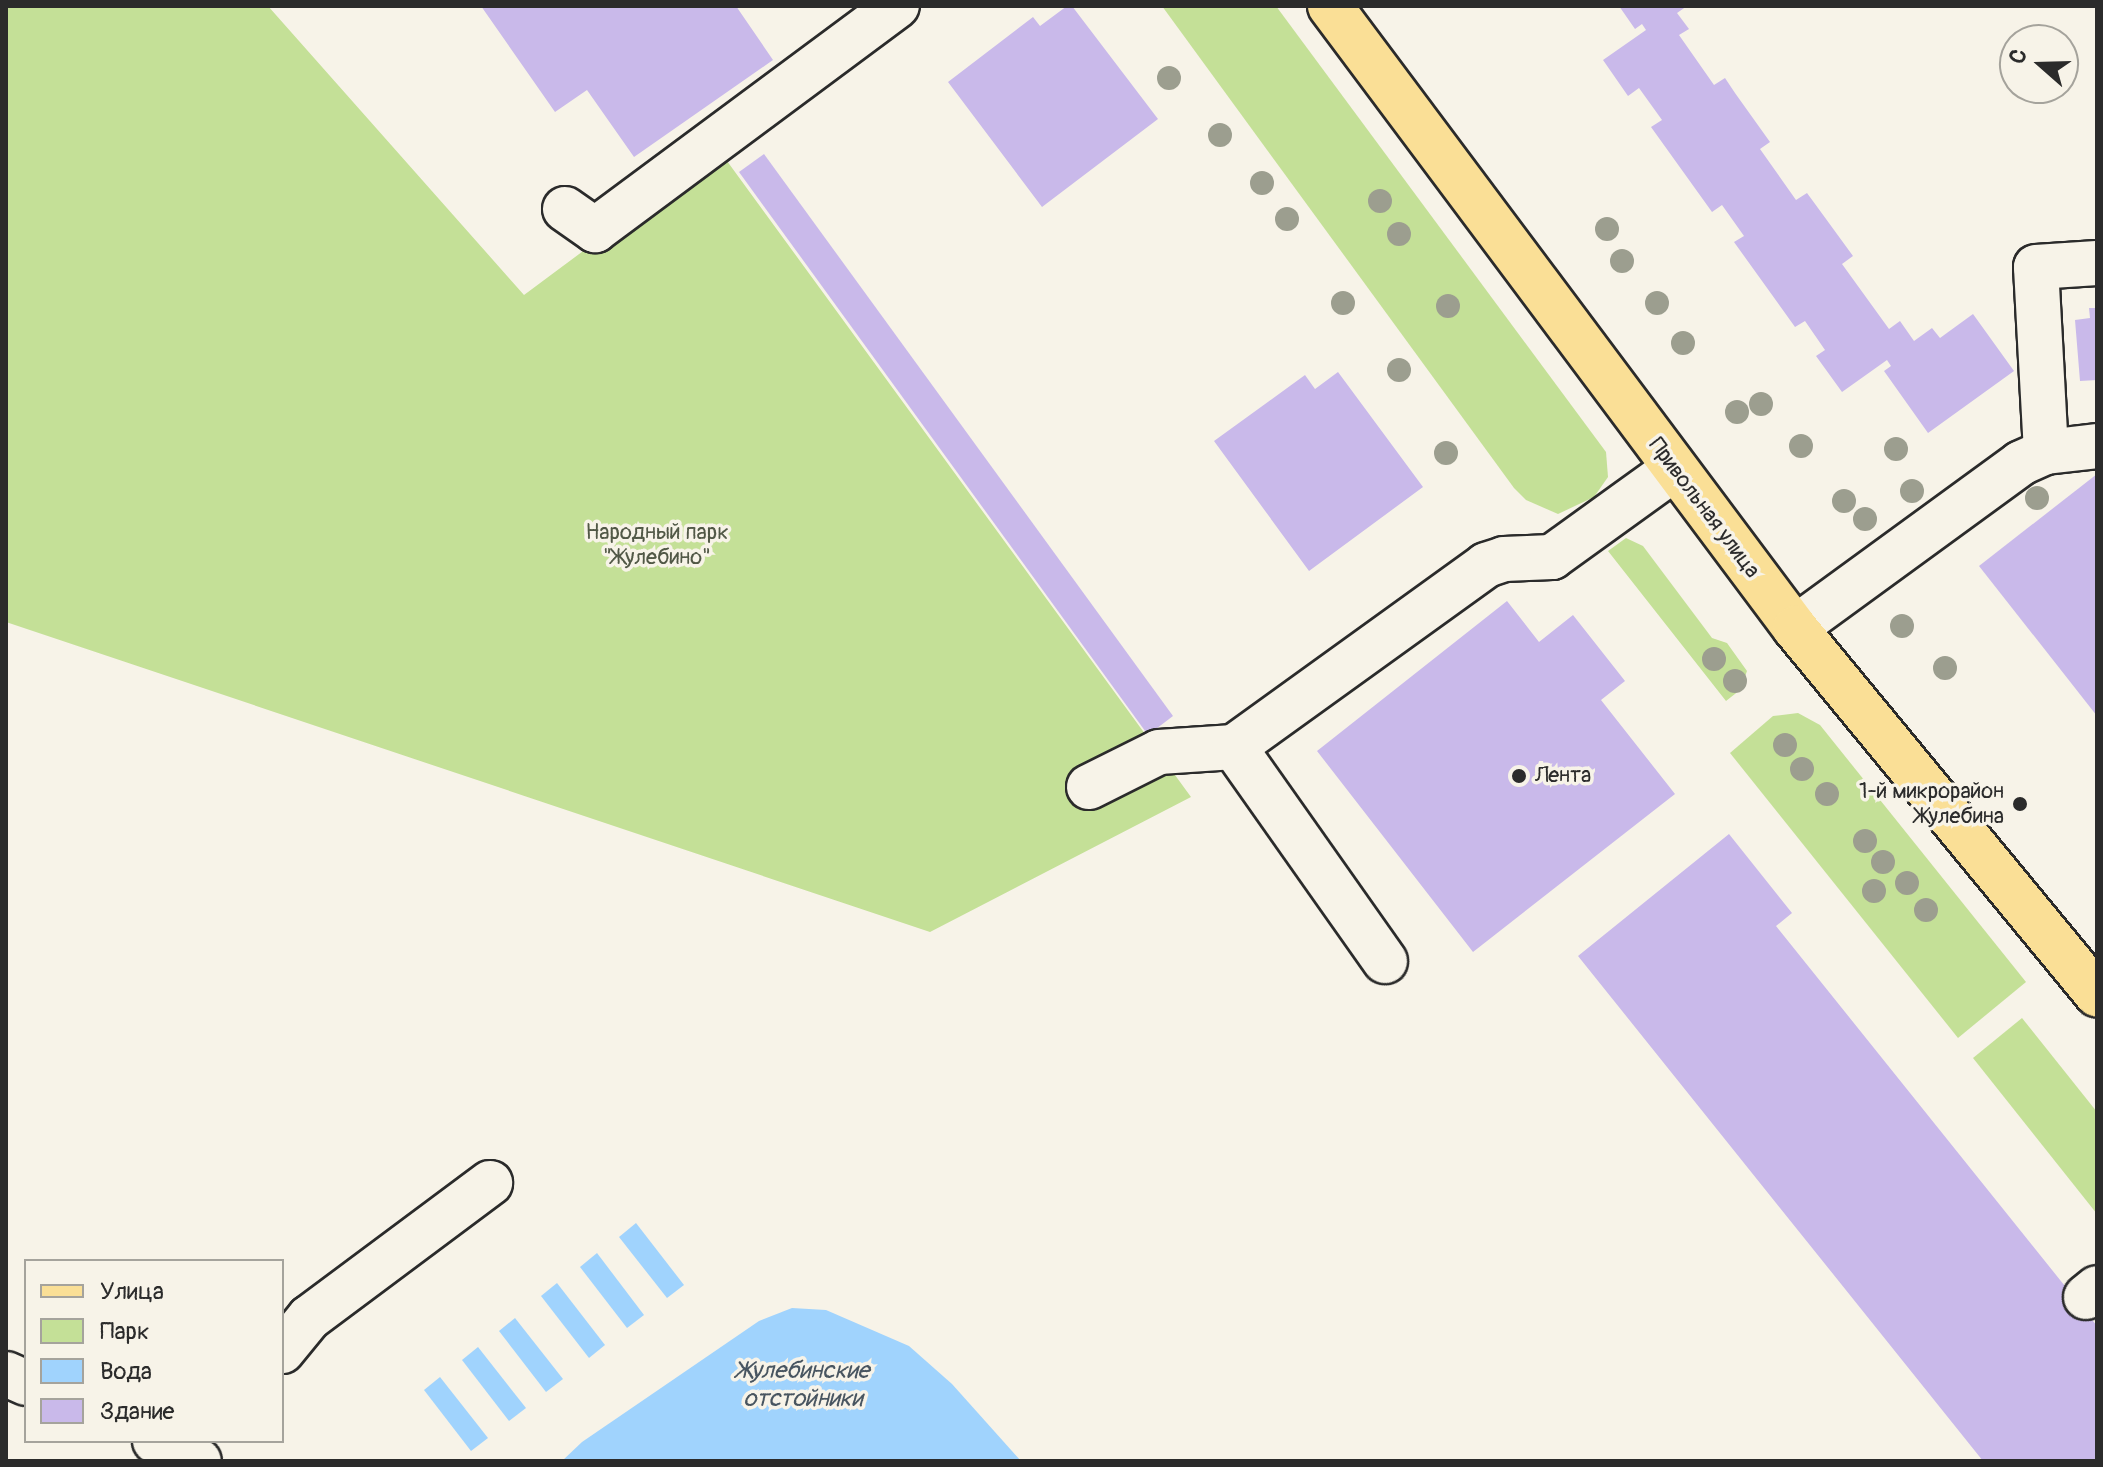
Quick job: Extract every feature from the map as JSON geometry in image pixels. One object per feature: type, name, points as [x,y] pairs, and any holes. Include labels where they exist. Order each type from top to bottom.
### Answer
[{"type":"main road","name":"Привольная улица","points":[[1330,6],[1795,628],[2097,995]]},
{"type":"lane","points":[[565,209],[595,230],[897,6]]},
{"type":"lane","points":[[2046,452],[2036,267],[2097,263]]},
{"type":"lane","points":[[1795,628],[2021,463],[2046,452],[2097,446]]},
{"type":"lane","points":[[1089,787],[1159,752],[1234,747],[1486,565],[1504,559],[1552,557],[1674,469]]},
{"type":"lane","points":[[1234,747],[1385,961]]},
{"type":"lane","points":[[284,1349],[309,1318],[490,1183]]},
{"type":"lane","points":[[162,1443],[201,1454]]},
{"type":"green space","name":"Народный парк \"Жулебино\"","points":[[6,6],[268,6],[524,295],[719,150],[1191,797],[930,932],[6,622]]},
{"type":"green space","points":[[1162,6],[1276,6],[1606,452],[1608,477],[1594,497],[1558,514],[1526,500],[1514,488]]},
{"type":"green space","points":[[1626,538],[1643,546],[1712,638],[1727,643],[1747,671],[1740,690],[1726,701],[1608,551]]},
{"type":"green space","points":[[1798,713],[1820,725],[2026,982],[1958,1038],[1730,753],[1773,716]]},
{"type":"green space","points":[[2022,1018],[2097,1112],[2097,1214],[1973,1058]]},
{"type":"water","points":[[636,1223],[684,1285],[667,1298],[619,1237]]},
{"type":"water","points":[[597,1253],[644,1315],[627,1328],[580,1267]]},
{"type":"water","points":[[557,1283],[605,1345],[589,1358],[541,1296]]},
{"type":"water","name":"Жулебинские отстойники","points":[[792,1308],[826,1310],[909,1346],[952,1384],[1021,1461],[562,1461],[582,1442],[759,1321]]},
{"type":"water","points":[[515,1318],[563,1379],[546,1392],[499,1331]]},
{"type":"water","points":[[478,1347],[526,1408],[509,1421],[462,1360]]},
{"type":"water","points":[[440,1377],[488,1438],[471,1451],[424,1390]]},
{"type":"building","points":[[481,6],[736,6],[773,60],[634,157],[587,90],[555,112]]},
{"type":"building","points":[[1067,6],[1072,6],[1158,119],[1042,207],[948,82],[1033,17],[1040,26]]},
{"type":"building","points":[[1619,6],[1687,6],[1677,13],[1689,29],[1679,35],[1714,85],[1725,78],[1770,142],[1760,149],[1796,200],[1807,193],[1853,256],[1842,264],[1889,329],[1900,321],[1914,341],[1932,328],[1940,338],[1973,314],[2014,371],[1928,433],[1884,371],[1891,366],[1887,360],[1842,392],[1816,356],[1825,350],[1805,321],[1795,327],[1734,242],[1744,236],[1722,205],[1712,212],[1651,127],[1662,120],[1639,88],[1628,96],[1603,60],[1646,30],[1642,24],[1635,29]]},
{"type":"building","points":[[764,154],[1173,716],[1148,735],[739,172]]},
{"type":"building","points":[[2089,308],[2097,308],[2097,380],[2080,381],[2075,320],[2090,318]]},
{"type":"building","points":[[1338,372],[1423,487],[1309,571],[1214,441],[1305,375],[1315,389]]},
{"type":"building","points":[[2097,474],[2097,716],[1979,566]]},
{"type":"building","points":[[1507,601],[1539,642],[1573,615],[1625,681],[1601,700],[1675,794],[1473,952],[1317,751]]},
{"type":"building","points":[[1729,834],[1792,913],[1776,926],[2097,1326],[2097,1461],[1983,1461],[1578,956]]},
{"type":"place","name":"Лента","points":[[1519,776]]},
{"type":"place","name":"1-й микрорайон Жулебина","points":[[2020,804]]}]
